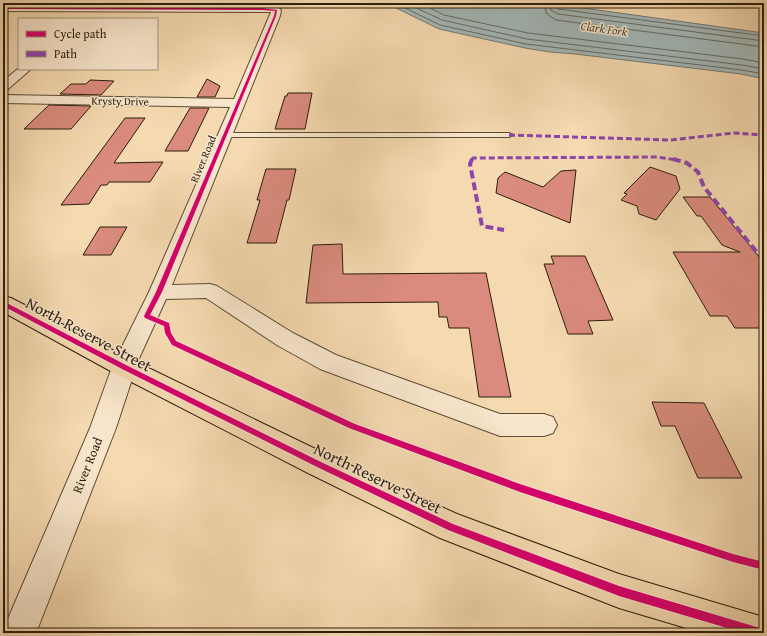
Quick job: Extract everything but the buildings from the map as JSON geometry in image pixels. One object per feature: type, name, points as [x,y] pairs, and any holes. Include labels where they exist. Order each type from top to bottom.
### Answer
[{"type":"highway","name":"North Reserve Street","points":[[3,303],[124,368],[318,464],[451,527],[619,591],[760,633]]},
{"type":"street","points":[[3,8],[101,6]]},
{"type":"street","points":[[86,18],[101,6]]},
{"type":"street","name":"River Road","points":[[19,633],[102,428],[124,368],[159,292],[275,16],[276,10],[101,6]]},
{"type":"street","points":[[3,87],[24,70]]},
{"type":"street","name":"Krysty Drive","points":[[3,99],[238,103]]},
{"type":"street","points":[[159,292],[210,291],[231,303],[285,339],[328,362],[500,425],[544,425]]},
{"type":"lane","points":[[225,135],[509,135]]},
{"type":"water","name":"Clark Fork","points":[[386,3],[547,3],[764,33],[764,79],[741,74],[525,48],[439,29]]},
{"type":"marked path","points":[[509,135],[671,140],[734,133],[764,135]]},
{"type":"marked path","points":[[504,230],[482,226],[470,164],[473,158],[657,157],[673,159],[687,163],[693,167],[702,178],[704,187],[764,261]]},
{"type":"cycle path","points":[[3,8],[276,10],[275,16],[159,292],[147,316],[167,325],[168,333],[174,343],[352,426],[520,488],[733,558],[764,566]]},
{"type":"cycle path","points":[[3,303],[124,367],[318,464],[451,527],[619,591],[760,633]]}]
